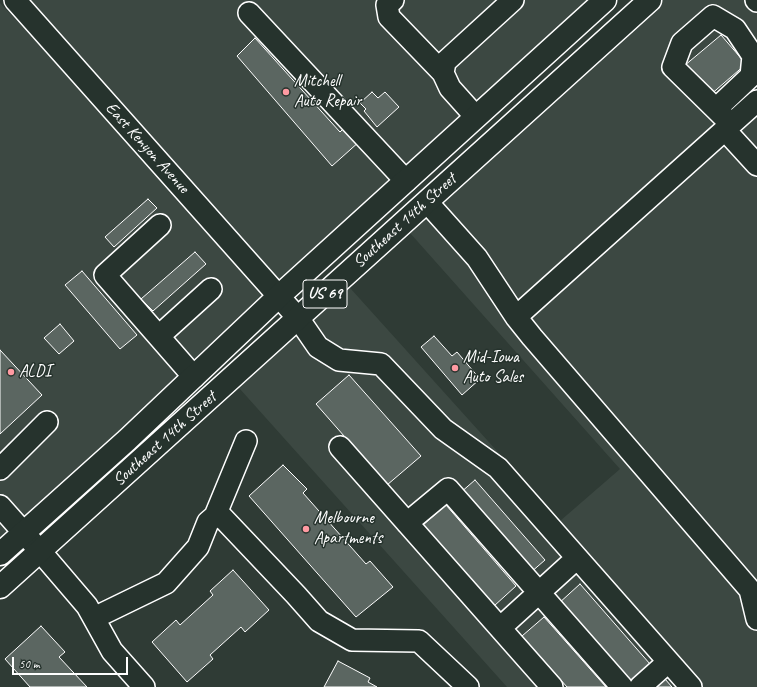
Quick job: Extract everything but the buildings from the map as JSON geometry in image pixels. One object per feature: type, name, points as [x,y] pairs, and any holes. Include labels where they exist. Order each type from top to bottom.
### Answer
[{"type":"main road","name":"Southeast 14th Street","points":[[0,554],[127,440],[279,296],[605,0]]},
{"type":"main road","name":"Southeast 14th Street","points":[[0,587],[650,0]]},
{"type":"street","name":"East Kenyon Avenue","points":[[15,0],[279,296],[298,318],[318,346],[339,360],[381,364],[443,429],[498,468],[691,687]]},
{"type":"street","points":[[373,0],[391,8],[443,73],[450,88],[476,117]]},
{"type":"street","points":[[443,73],[445,62],[513,0]]},
{"type":"street","points":[[249,13],[406,181]]},
{"type":"street","points":[[516,317],[757,101]]},
{"type":"street","points":[[716,109],[757,165]]},
{"type":"street","points":[[427,202],[478,258],[516,317],[750,590],[757,619]]},
{"type":"street","points":[[160,225],[105,275],[194,377]]},
{"type":"street","points":[[159,336],[211,289]]},
{"type":"street","points":[[0,469],[47,422]]},
{"type":"street","points":[[94,618],[166,583],[198,547],[208,522],[215,516],[246,441]]},
{"type":"street","points":[[340,446],[552,687]]},
{"type":"street","points":[[407,523],[448,489],[622,687]]},
{"type":"street","points":[[0,506],[87,606],[112,651],[144,687]]},
{"type":"street","points":[[215,516],[222,517],[319,621],[352,640],[419,641],[468,687]]},
{"type":"street","points":[[500,628],[577,558]]},
{"type":"street","points":[[640,687],[668,662]]},
{"type":"shaded area","points":[[15,0],[605,0],[0,554],[0,3],[267,283]]},
{"type":"shaded area","points":[[650,0],[757,0],[757,687],[507,687],[231,379],[342,279],[560,521],[620,469],[402,224]]},
{"type":"place","name":"Mitchell Auto Repair","points":[[286,92]]},
{"type":"place","name":"Mid-Iowa Auto Sales","points":[[455,368]]},
{"type":"place","name":"ALDI","points":[[11,372]]},
{"type":"place","name":"Melbourne Apartments","points":[[306,529]]}]
